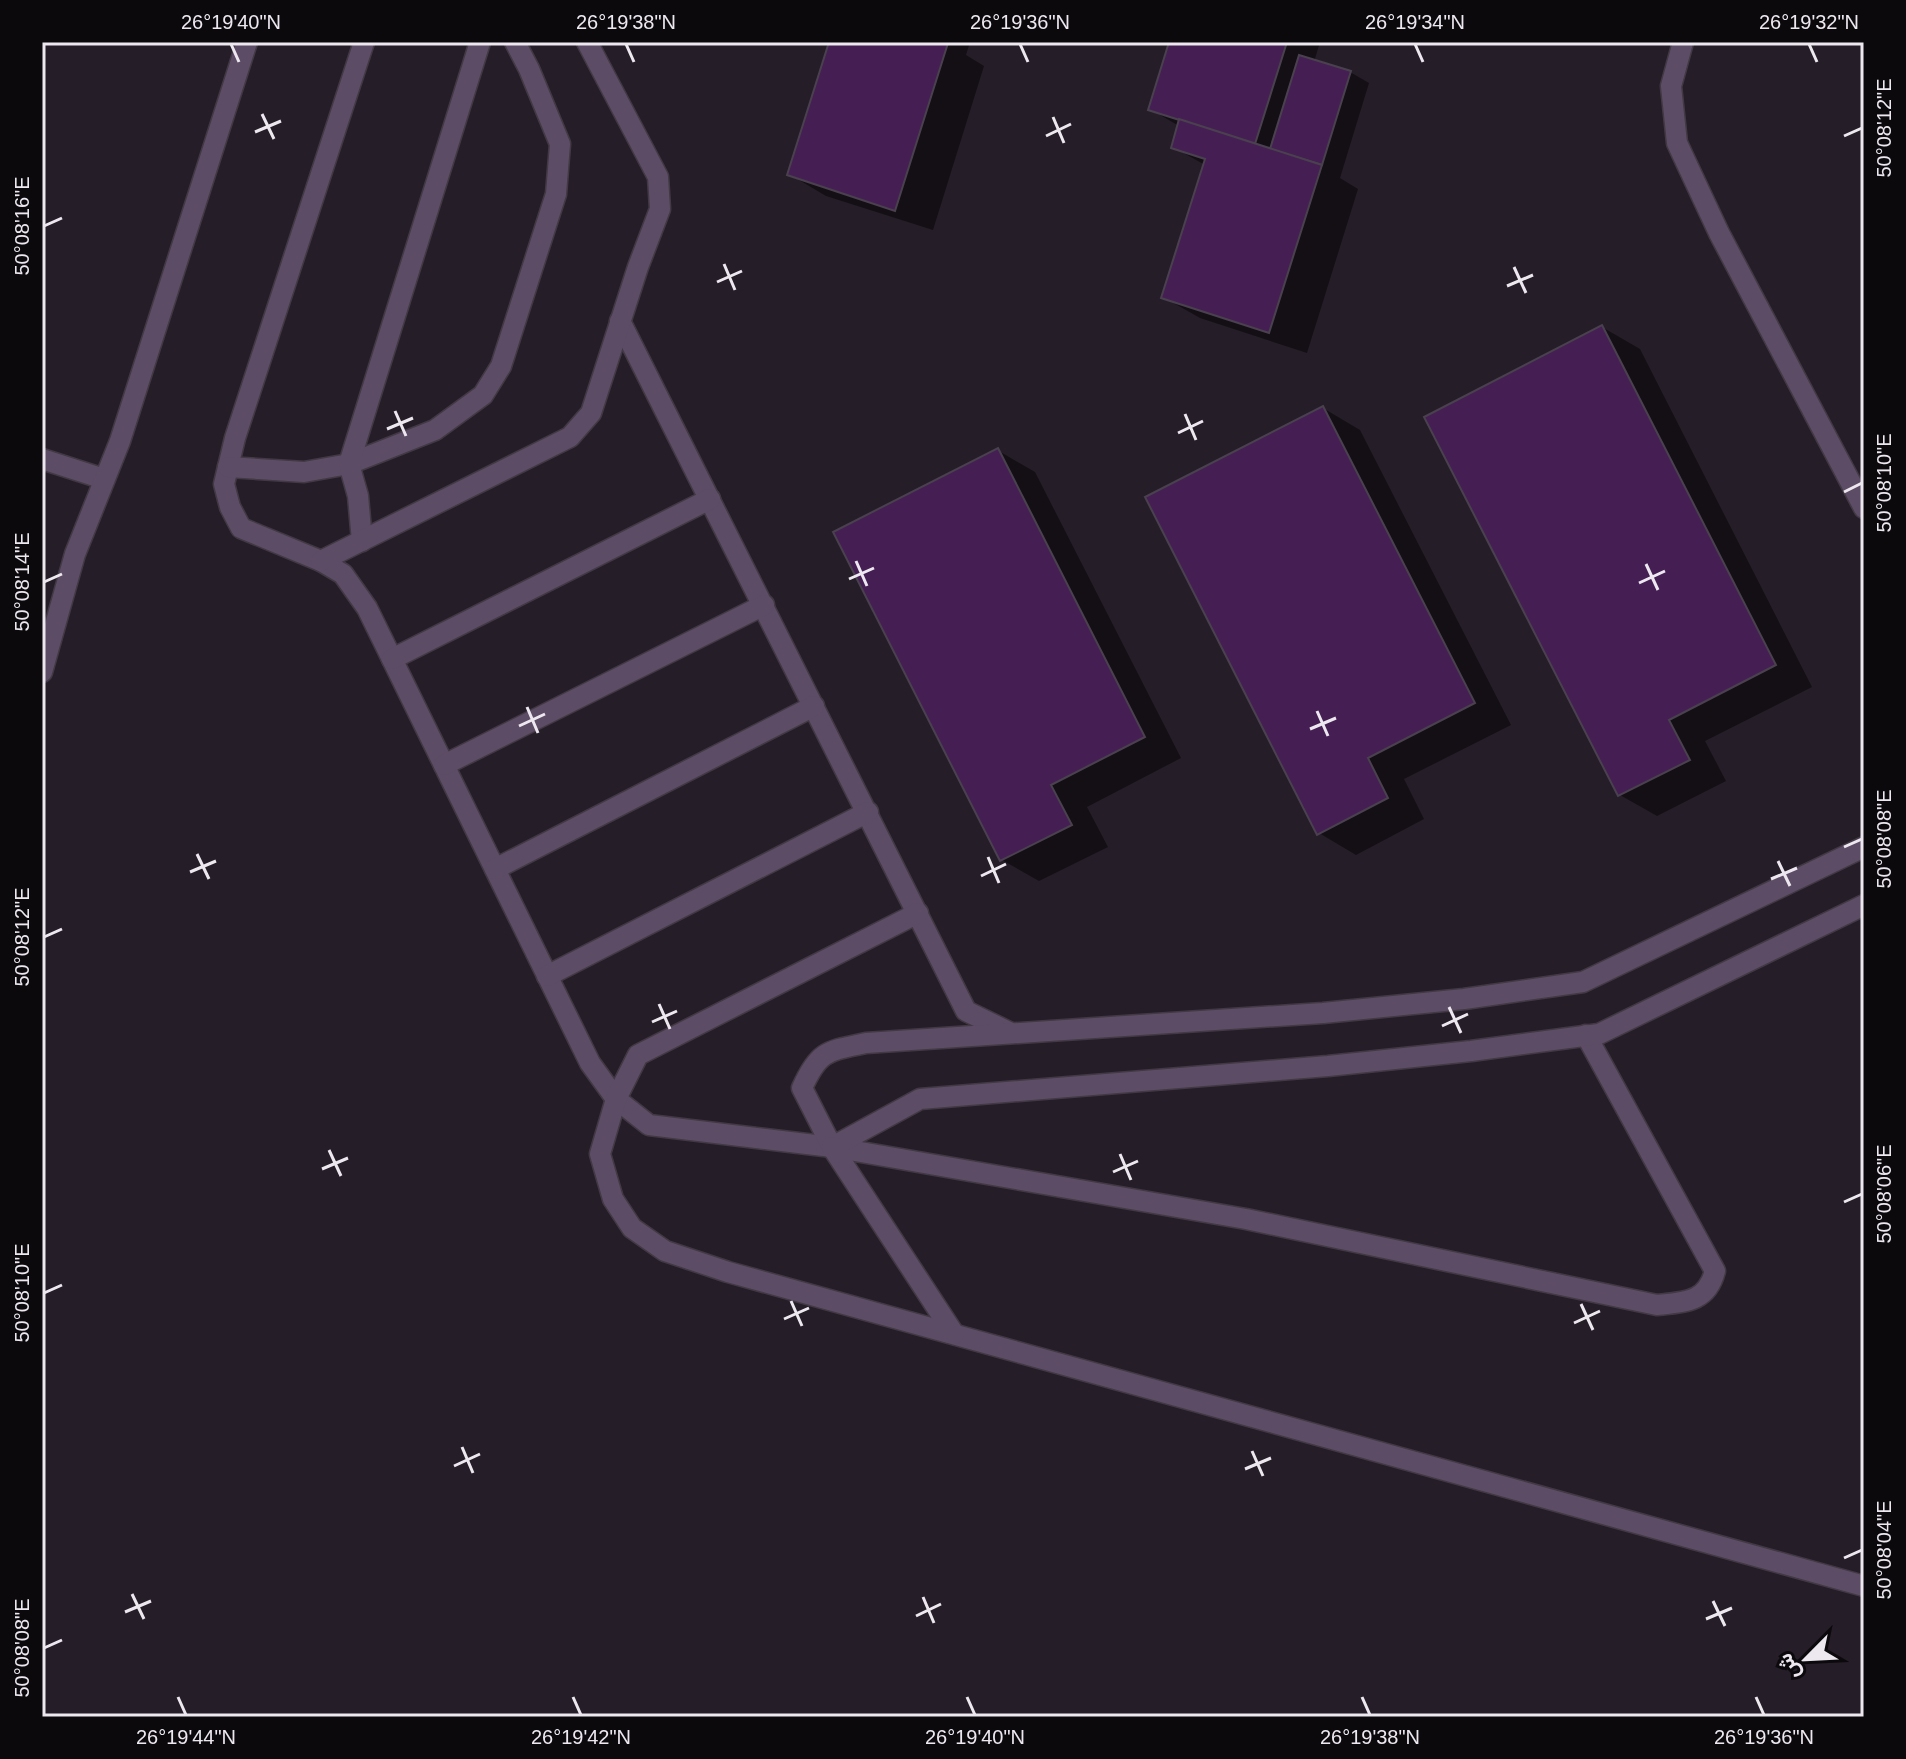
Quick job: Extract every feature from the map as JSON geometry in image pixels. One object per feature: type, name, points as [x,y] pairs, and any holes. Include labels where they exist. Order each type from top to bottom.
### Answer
[{"type":"lane","points":[[42,672],[75,554],[124,426],[247,42]]},
{"type":"lane","points":[[364,42],[235,438],[224,484],[230,507],[241,528],[321,561],[343,574],[367,608],[590,1063],[616,1099],[649,1125],[832,1147],[1246,1219],[1657,1305],[1692,1301],[1711,1286],[1715,1271],[1586,1035]]},
{"type":"lane","points":[[362,541],[358,496],[349,464],[480,42]]},
{"type":"lane","points":[[228,467],[304,472],[349,464],[435,430],[483,395],[501,366],[556,194],[560,144],[515,42]]},
{"type":"lane","points":[[321,561],[570,437],[591,413],[660,209],[658,177],[587,42]]},
{"type":"lane","points":[[1683,42],[1671,86],[1677,143],[1719,233],[1864,508]]},
{"type":"lane","points":[[620,321],[966,1011],[1013,1034]]},
{"type":"lane","points":[[42,459],[104,479]]},
{"type":"lane","points":[[392,659],[710,499]]},
{"type":"lane","points":[[444,765],[764,605]]},
{"type":"lane","points":[[495,869],[814,706]]},
{"type":"lane","points":[[547,976],[868,812]]},
{"type":"lane","points":[[954,1334],[832,1147],[802,1088],[811,1066],[829,1051],[866,1043],[1323,1013],[1464,999],[1583,982],[1864,847]]},
{"type":"lane","points":[[832,1147],[920,1099],[1328,1066],[1599,1034],[1864,905]]},
{"type":"lane","points":[[918,913],[638,1055],[616,1099],[600,1154],[613,1199],[632,1228],[665,1251],[728,1272],[1864,1586]]},
{"type":"building","points":[[829,42],[948,43],[895,211],[787,175]]},
{"type":"building","points":[[1169,42],[1287,42],[1255,144],[1148,110]]},
{"type":"building","points":[[1299,55],[1351,71],[1322,165],[1270,149]]},
{"type":"building","points":[[1179,119],[1322,165],[1269,333],[1161,298],[1205,159],[1171,148]]},
{"type":"building","points":[[1602,325],[1776,665],[1669,720],[1690,760],[1618,796],[1424,417]]},
{"type":"building","points":[[1323,406],[1475,703],[1368,758],[1388,798],[1317,835],[1145,497]]},
{"type":"building","points":[[998,448],[1145,737],[1051,785],[1072,825],[1000,861],[833,532]]}]
